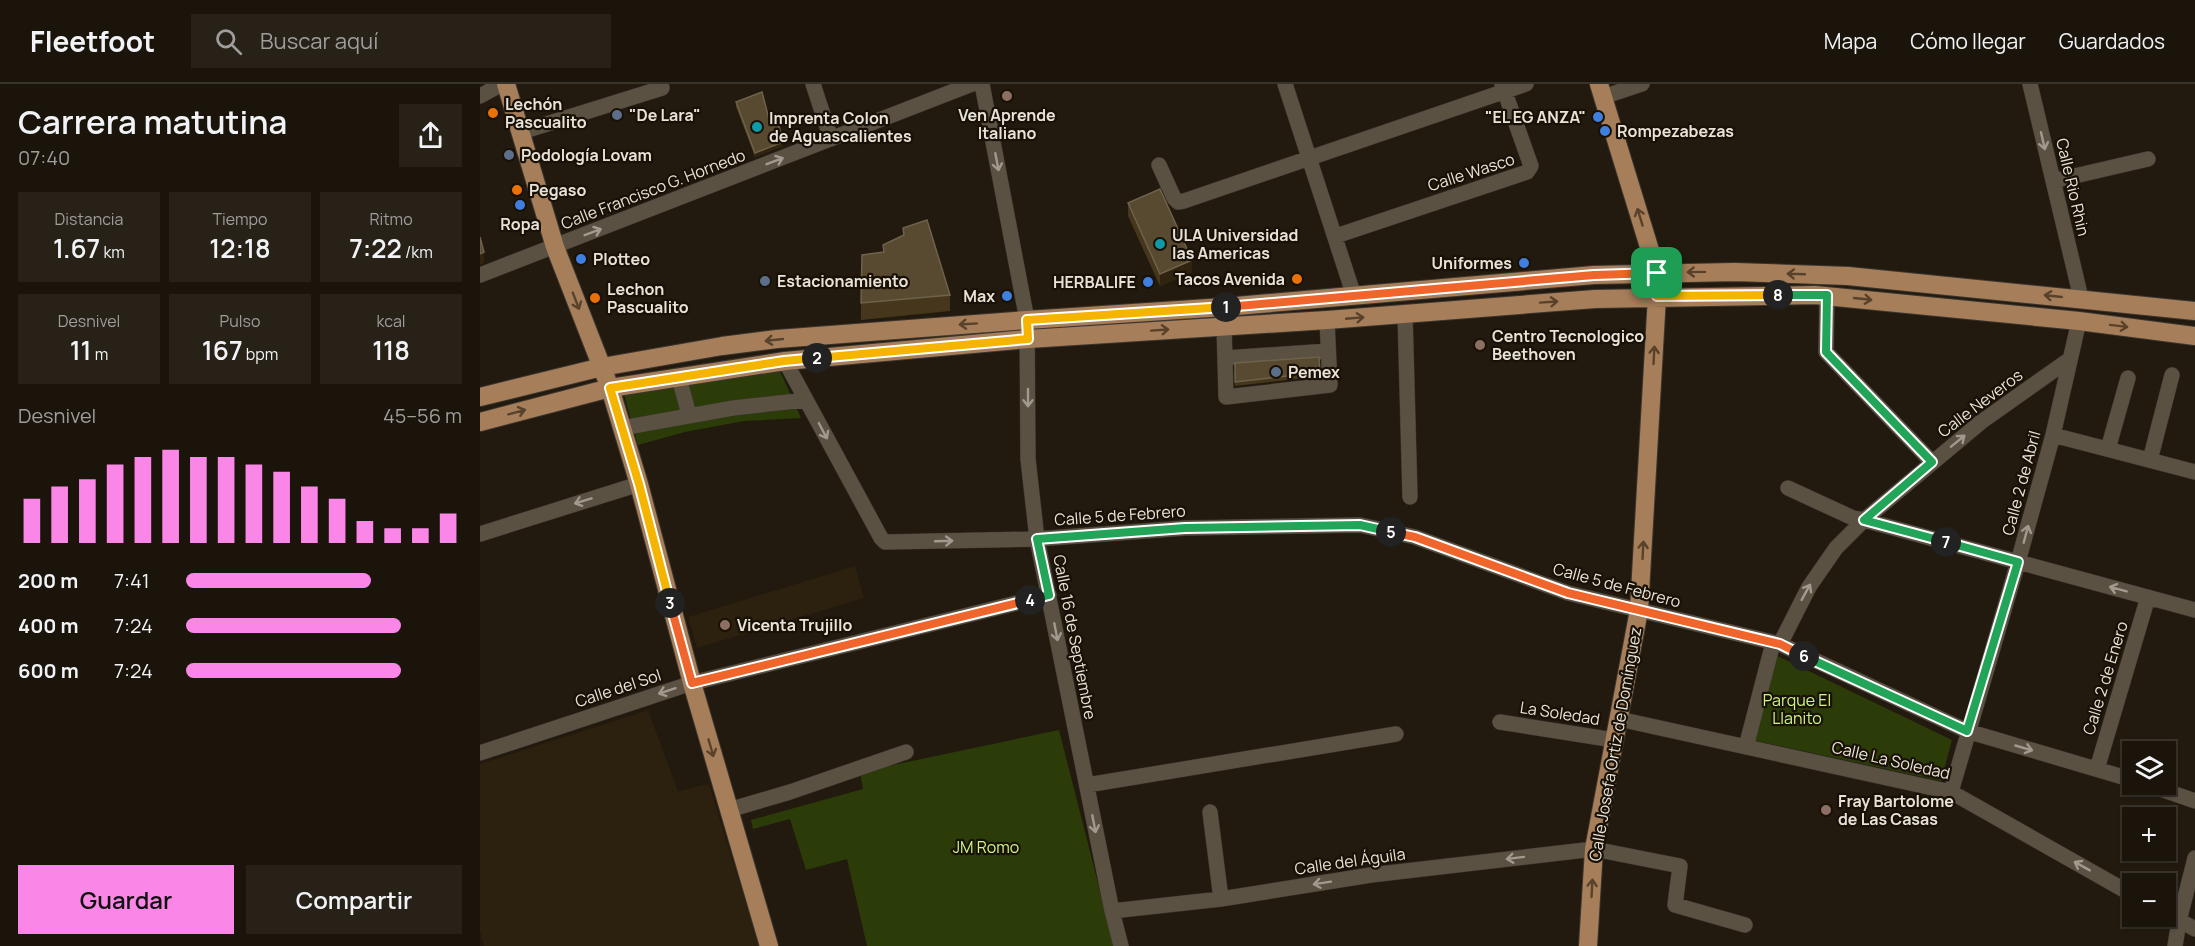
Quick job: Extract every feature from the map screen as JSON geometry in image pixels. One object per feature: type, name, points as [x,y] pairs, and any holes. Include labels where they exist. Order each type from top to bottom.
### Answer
[{"type":"main road","points":[[504,84],[521,132],[555,247],[610,388],[639,484],[692,683],[769,946]]},
{"type":"main road","name":"Calle Josefa Ortiz de Domínguez","points":[[1588,946],[1594,849],[1639,610],[1657,296],[1657,273],[1601,91]]},
{"type":"main road","points":[[480,397],[602,367],[777,339],[1224,307],[1594,275],[1736,272],[1848,276],[2195,311]]},
{"type":"main road","points":[[480,422],[610,388],[784,361],[1028,339],[1327,320],[1595,299],[1657,296],[1827,295],[2079,321],[2195,336]]},
{"type":"street","points":[[480,96],[504,84]]},
{"type":"street","points":[[521,132],[662,88],[661,84]]},
{"type":"street","points":[[813,84],[831,139]]},
{"type":"street","name":"Calle Francisco G. Hornedo","points":[[480,275],[972,84]]},
{"type":"street","name":"Calle 16 de Septiembre","points":[[982,84],[1027,320],[1028,459],[1037,539],[1121,946]]},
{"type":"street","points":[[1285,84],[1354,296]]},
{"type":"street","points":[[1159,165],[1178,202],[1309,159],[1503,88],[1526,84]]},
{"type":"street","points":[[1601,91],[1642,84]]},
{"type":"street","name":"Calle Rio Rhin","points":[[2033,85],[2081,298]]},
{"type":"street","name":"Calle Wasco","points":[[1336,236],[1527,172],[1531,166],[1503,88]]},
{"type":"street","points":[[2053,181],[2148,159]]},
{"type":"street","points":[[1827,295],[1826,352],[1932,462]]},
{"type":"street","points":[[1405,314],[1410,497]]},
{"type":"street","points":[[1224,325],[1226,397],[1330,385],[1327,320]]},
{"type":"street","name":"Calle 2 de Abril","points":[[1951,792],[2053,435],[2079,321]]},
{"type":"street","points":[[1225,358],[1328,351]]},
{"type":"street","name":"Calle Neveros","points":[[1746,747],[1776,644],[1809,587],[1836,548],[1864,520],[1981,422],[2070,359]]},
{"type":"street","points":[[622,428],[688,415],[806,400],[784,361]]},
{"type":"street","points":[[2150,460],[2172,375]]},
{"type":"street","points":[[2108,449],[2128,378]]},
{"type":"street","points":[[681,385],[688,415]]},
{"type":"street","name":"Calle 5 de Febrero","points":[[806,400],[885,542],[1037,539],[1185,528],[1360,525],[1415,537],[1568,593],[1776,644],[1967,731],[2122,777]]},
{"type":"street","points":[[2053,435],[2195,472]]},
{"type":"street","points":[[480,534],[639,484]]},
{"type":"street","points":[[1788,488],[1853,518],[2195,610]]},
{"type":"street","name":"Calle del Sol","points":[[480,753],[692,683],[1049,595]]},
{"type":"street","name":"Calle 2 de Enero","points":[[2097,769],[2148,597]]},
{"type":"street","name":"Calle La Soledad","points":[[1619,719],[1951,792],[2122,889]]},
{"type":"street","name":"La Soledad","points":[[1500,722],[1614,740]]},
{"type":"street","points":[[1087,785],[1396,734]]},
{"type":"street","points":[[729,810],[790,792],[906,752]]},
{"type":"street","points":[[2176,794],[2195,801]]},
{"type":"street","points":[[1210,812],[1221,899]]},
{"type":"street","name":"Calle del Águila","points":[[1112,911],[1221,899],[1371,875],[1594,849],[1680,866],[1675,905],[1745,925]]},
{"type":"street","points":[[2176,909],[2195,858]]},
{"type":"street","points":[[2176,919],[2195,929]]},
{"type":"street","points":[[2174,927],[2175,946]]},
{"type":"shaded area","points":[[855,566],[864,598],[697,648],[688,617]]},
{"type":"shaded area","points":[[648,710],[678,791],[709,784],[759,946],[484,946],[480,931],[480,764]]},
{"type":"green space","points":[[779,369],[801,418],[744,421],[685,432],[638,445],[624,394]]},
{"type":"green space","name":"Parque El Llanito","points":[[1769,652],[1952,740],[1941,781],[1748,739]]},
{"type":"green space","name":"JM Romo","points":[[1059,730],[1114,946],[867,946],[847,859],[806,870],[790,819],[753,829],[751,820],[863,789],[860,772]]},
{"type":"building","name":"Imprenta Colon de Aguascalientes","points":[[762,92],[770,123],[778,122],[783,142],[755,153],[736,102]]},
{"type":"building","name":"ULA Universidad las Americas","points":[[1160,189],[1192,260],[1160,274],[1128,203]]},
{"type":"building","points":[[927,220],[950,295],[861,303],[862,255],[884,252],[883,245],[904,235],[903,228]]},
{"type":"building","points":[[480,237],[484,252],[480,254]]},
{"type":"building","name":"Pemex","points":[[1319,357],[1320,372],[1235,382],[1235,363]]},
{"type":"place","name":"Ven Aprende Italiano","points":[[1007,96]]},
{"type":"place","name":"Lechón Pascualito","points":[[493,113]]},
{"type":"place","name":"\"De Lara\"","points":[[617,115]]},
{"type":"place","name":"\"EL EG ANZA\"","points":[[1598,117]]},
{"type":"place","name":"Imprenta Colon de Aguascalientes","points":[[757,127]]},
{"type":"place","name":"Rompezabezas","points":[[1605,131]]},
{"type":"place","name":"Podología Lovam","points":[[509,155]]},
{"type":"place","name":"Pegaso","points":[[517,190]]},
{"type":"place","name":"Ropa","points":[[520,205]]},
{"type":"place","name":"ULA Universidad las Americas","points":[[1160,244]]},
{"type":"place","name":"Plotteo","points":[[581,259]]},
{"type":"place","name":"Uniformes","points":[[1524,263]]},
{"type":"place","name":"Tacos Avenida","points":[[1297,279]]},
{"type":"place","name":"Estacionamiento","points":[[765,281]]},
{"type":"place","name":"HERBALIFE","points":[[1148,282]]},
{"type":"place","name":"Max","points":[[1007,296]]},
{"type":"place","name":"Lechon Pascualito","points":[[595,298]]},
{"type":"place","name":"Centro Tecnologico Beethoven","points":[[1480,345]]},
{"type":"place","name":"Pemex","points":[[1276,372]]},
{"type":"place","name":"Vicenta Trujillo","points":[[725,625]]},
{"type":"place","name":"Fray Bartolome de Las Casas","points":[[1826,810]]},
{"type":"route","points":[[1657,273],[1657,296],[1827,295],[1826,352],[1932,462],[1864,520],[2018,562],[1967,731],[1780,644],[1568,593],[1415,537],[1360,525],[1185,528],[1037,539],[1049,595],[692,683],[639,484],[610,388],[784,361],[1028,339],[1027,320],[1224,307],[1594,275],[1657,273]]}]
